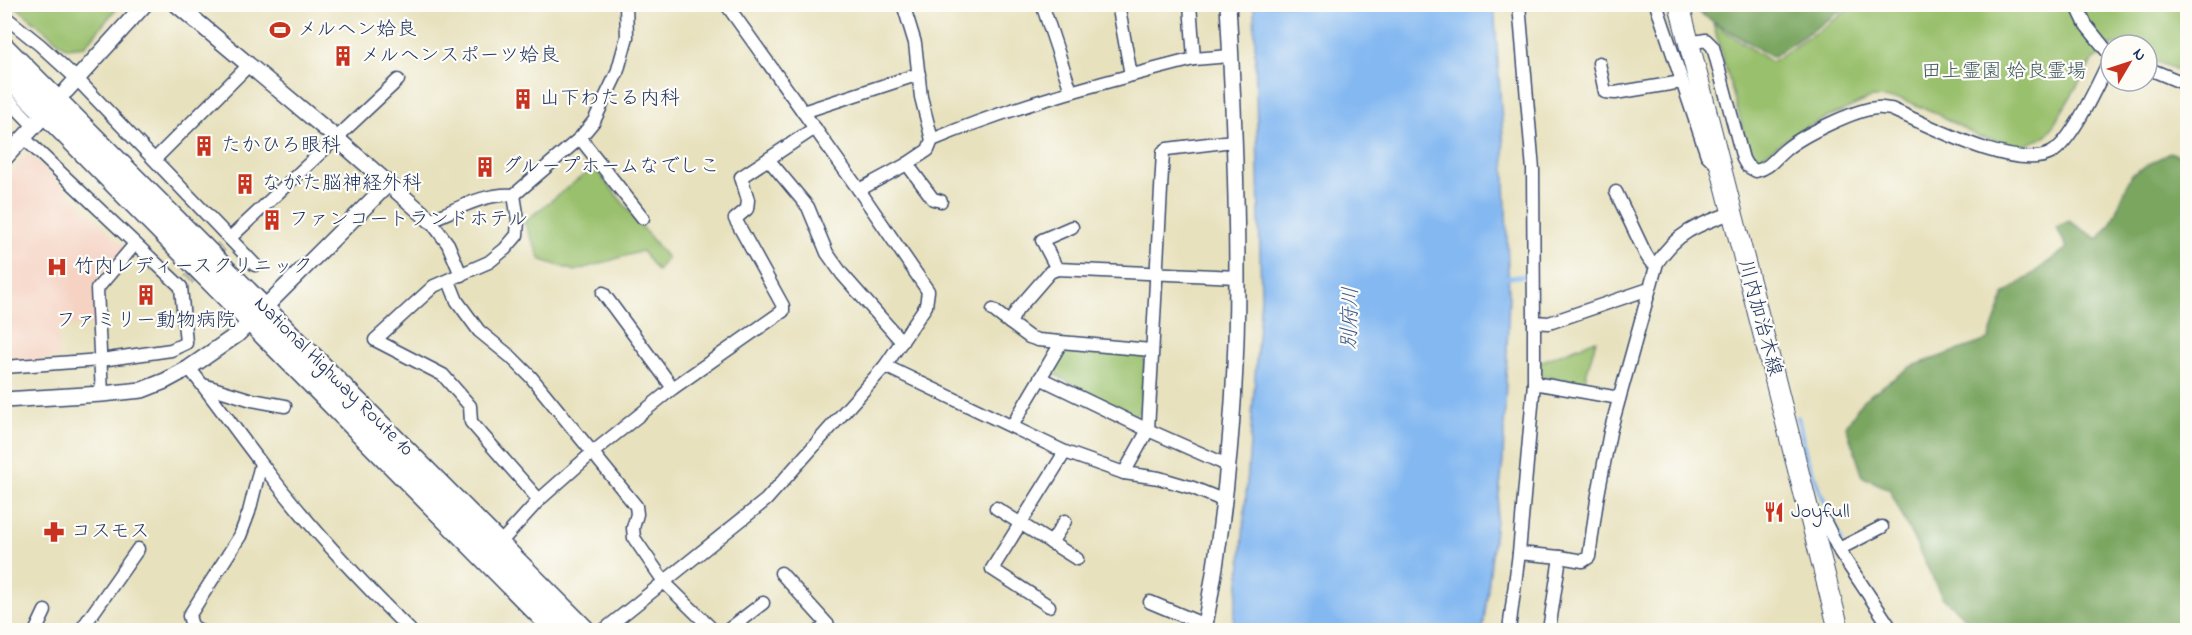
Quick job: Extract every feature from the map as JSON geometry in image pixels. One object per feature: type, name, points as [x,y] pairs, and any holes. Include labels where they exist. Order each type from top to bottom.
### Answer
[{"type":"highway","name":"National Highway Route 10","points":[[4,48],[556,630]]},
{"type":"highway","name":"National Highway Route 10","points":[[4,71],[499,544],[584,630]]},
{"type":"main road","name":"川内加治木線","points":[[1679,4],[1839,630]]},
{"type":"street","points":[[66,91],[145,4]]},
{"type":"street","points":[[176,4],[430,220],[448,244],[461,275]]},
{"type":"street","points":[[430,220],[486,198],[501,194],[514,195],[580,138],[594,122],[617,73],[627,37],[626,4]]},
{"type":"street","points":[[604,630],[766,500],[885,366],[926,306],[928,291],[726,4]]},
{"type":"street","points":[[859,190],[928,150],[932,140],[921,97],[915,43],[903,4]]},
{"type":"street","points":[[1042,4],[1071,91]]},
{"type":"street","points":[[1118,4],[1131,75]]},
{"type":"street","points":[[1190,4],[1194,60]]},
{"type":"street","points":[[1150,602],[1204,628],[1225,501],[1238,278],[1227,4]]},
{"type":"street","points":[[1509,630],[1519,553],[1534,383],[1533,170],[1519,4]]},
{"type":"street","points":[[1656,4],[1707,155],[1722,170]]},
{"type":"street","points":[[2076,4],[2086,24],[2099,41]]},
{"type":"street","points":[[4,16],[77,79],[255,265]]},
{"type":"street","points":[[1689,43],[1706,40],[1713,47],[1743,159],[1747,166],[1756,171],[1766,169],[1784,150],[1804,136],[1876,107],[1891,109],[1978,147],[2009,156],[2036,158],[2051,153],[2064,141],[2079,120],[2099,81]]},
{"type":"street","points":[[932,140],[972,123],[1071,91],[1194,60],[1230,56]]},
{"type":"street","points":[[1599,63],[1605,92],[1615,93],[1682,82]]},
{"type":"street","points":[[155,159],[249,65]]},
{"type":"street","points":[[2159,73],[2187,86]]},
{"type":"street","points":[[803,111],[918,74]]},
{"type":"street","points":[[230,238],[398,80]]},
{"type":"street","points":[[4,95],[135,244],[184,283],[186,343],[171,350],[101,360],[4,367]]},
{"type":"street","points":[[4,159],[33,128]]},
{"type":"street","points":[[499,544],[539,500],[592,453],[673,388],[783,311],[783,306],[735,219],[747,209],[748,200],[741,177],[815,128]]},
{"type":"street","points":[[580,138],[643,218]]},
{"type":"street","points":[[1124,473],[1148,430],[1163,152],[1167,149],[1233,141]]},
{"type":"street","points":[[768,159],[808,207],[826,253],[902,342]]},
{"type":"street","points":[[907,164],[933,199],[941,201]]},
{"type":"street","points":[[4,400],[142,390],[189,368],[230,340],[388,184]]},
{"type":"street","points":[[1616,192],[1645,253],[1650,261],[1657,263]]},
{"type":"street","points":[[514,195],[518,220],[517,234],[505,249],[489,262],[434,286],[375,340],[443,375],[470,406],[471,422],[539,500]]},
{"type":"street","points":[[1519,553],[1583,561],[1589,558],[1597,500],[1619,398],[1657,263],[1666,249],[1686,232],[1731,213]]},
{"type":"street","points":[[1057,269],[1042,240],[1072,227]]},
{"type":"street","points":[[102,394],[97,290],[135,244]]},
{"type":"street","points":[[1010,323],[1017,310],[1050,272],[1057,269],[1238,278]]},
{"type":"street","points":[[449,281],[457,301],[479,330],[531,377],[636,506],[634,538],[665,583],[713,630]]},
{"type":"street","points":[[1534,322],[1549,322],[1649,289]]},
{"type":"street","points":[[603,293],[673,388]]},
{"type":"street","points":[[993,310],[1029,337],[1061,343],[1152,350]]},
{"type":"street","points":[[1012,426],[1061,343]]},
{"type":"street","points":[[885,366],[1065,452],[1124,473],[1170,481],[1225,501]]},
{"type":"street","points":[[189,368],[308,522],[357,578],[410,630]]},
{"type":"street","points":[[1040,378],[1227,465]]},
{"type":"street","points":[[1534,383],[1619,398]]},
{"type":"street","points":[[203,385],[252,400],[285,406]]},
{"type":"street","points":[[1048,606],[992,569],[1065,452]]},
{"type":"street","points":[[193,629],[189,616],[240,536],[249,512],[261,464]]},
{"type":"street","points":[[996,508],[1077,559]]},
{"type":"street","points":[[1051,543],[1065,521]]},
{"type":"street","points":[[1810,523],[1825,522],[1843,547],[1892,630]]},
{"type":"street","points":[[1843,547],[1882,528]]},
{"type":"street","points":[[81,630],[138,549]]},
{"type":"street","points":[[1549,630],[1560,557]]},
{"type":"street","points":[[780,573],[828,625],[820,630]]},
{"type":"street","points":[[728,630],[763,603]]},
{"type":"street","points":[[36,630],[45,611]]},
{"type":"shaded area","name":"竹内レディースクリニック","points":[[27,153],[125,248],[93,286],[96,324],[58,328],[59,358],[5,363],[7,288],[5,288],[5,181]]},
{"type":"green space","points":[[110,4],[116,9],[85,46],[66,48],[14,5]]},
{"type":"green space","points":[[1846,4],[1847,7],[1772,57],[1693,9],[1692,5]]},
{"type":"green space","name":"田上霊園 姶良霊場","points":[[1850,5],[2187,5],[2187,73],[2159,63],[2159,33],[2099,33],[2099,57],[2094,58],[2047,136],[2023,146],[1979,137],[1934,112],[1901,99],[1871,98],[1798,131],[1758,159],[1748,147],[1713,23],[1771,62],[1849,10]]},
{"type":"green space","points":[[2170,152],[2188,160],[2187,630],[1979,630],[1942,597],[1889,489],[1863,477],[1846,426],[1863,400],[1910,367],[1988,340],[2004,295],[2067,248],[2056,227],[2069,221],[2098,239],[2110,225],[2132,174]]},
{"type":"green space","points":[[594,167],[667,258],[657,271],[642,251],[575,271],[541,260],[524,222]]},
{"type":"green space","points":[[1596,340],[1584,383],[1539,376],[1540,362]]},
{"type":"green space","points":[[1065,349],[1145,355],[1141,409],[1134,417],[1052,373]]},
{"type":"water","name":"別府川","points":[[1254,5],[1494,5],[1504,151],[1509,295],[1503,461],[1483,630],[1232,630],[1240,575],[1261,297]]},
{"type":"waterway","points":[[1506,278],[1531,275]]},
{"type":"waterway","points":[[1798,417],[1807,459],[1841,541]]},
{"type":"tunnel","points":[[188,280],[230,238]]},
{"type":"place","name":"メルヘン姶良","points":[[280,30]]},
{"type":"place","name":"メルヘンスポーツ姶良","points":[[343,56]]},
{"type":"place","name":"山下わたる内科","points":[[523,99]]},
{"type":"place","name":"たかひろ眼科","points":[[204,146]]},
{"type":"place","name":"グループホームなでしこ","points":[[485,167]]},
{"type":"place","name":"ながた脳神経外科","points":[[245,184]]},
{"type":"place","name":"ファンコートランドホテル","points":[[272,220]]},
{"type":"place","name":"竹内レディースクリニック","points":[[57,267]]},
{"type":"place","name":"ファミリー動物病院","points":[[146,295]]},
{"type":"place","name":"Joyfull","points":[[1774,512]]},
{"type":"place","name":"コスモス","points":[[54,532]]}]
